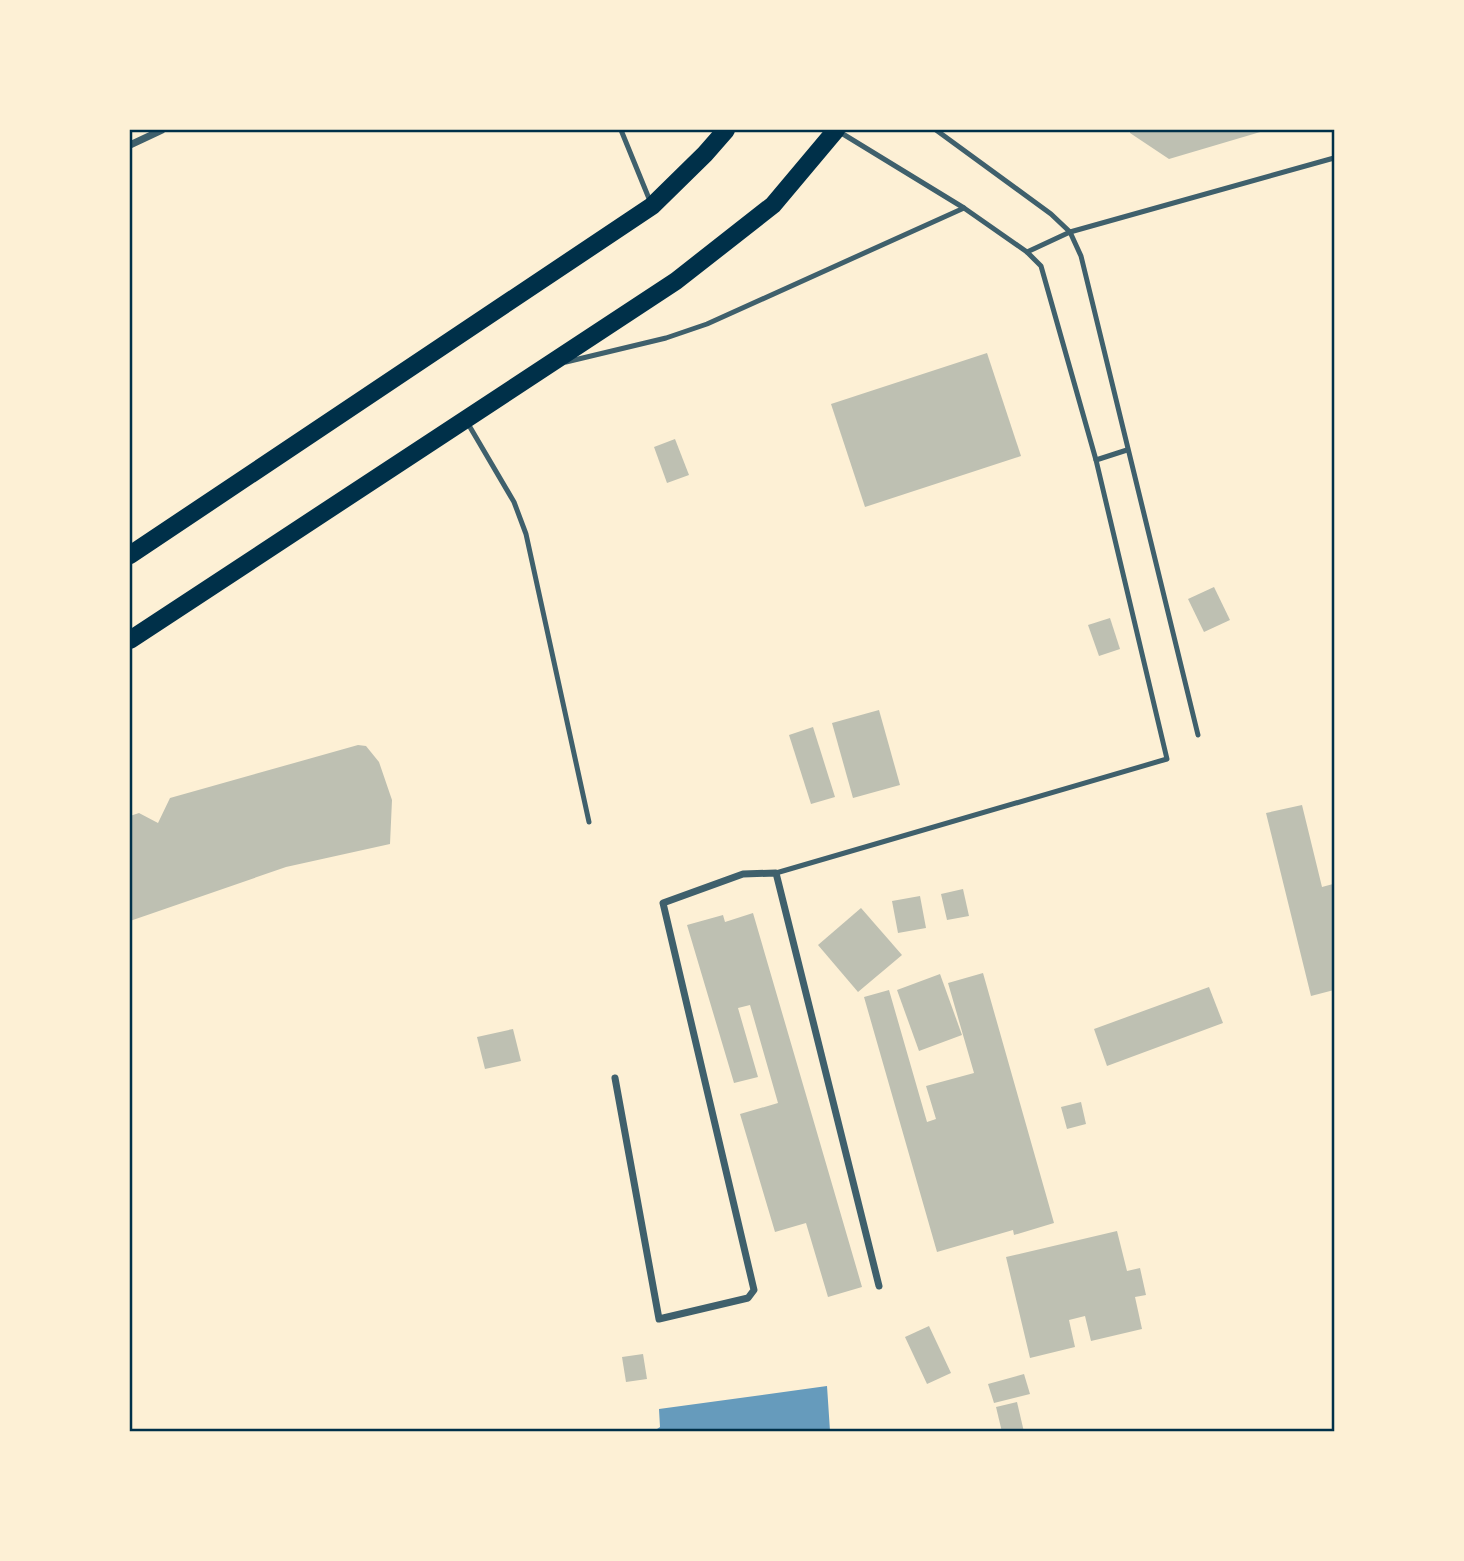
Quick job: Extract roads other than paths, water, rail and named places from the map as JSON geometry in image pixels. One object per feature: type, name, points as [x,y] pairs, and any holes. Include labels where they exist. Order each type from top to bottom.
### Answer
[{"type":"main road","points":[[130,555],[652,205],[726,130]]},
{"type":"main road","points":[[130,640],[676,281],[773,205],[836,130]]},
{"type":"street","points":[[130,145],[162,130]]},
{"type":"street","points":[[615,1078],[659,1320],[748,1298],[754,1290],[663,903],[743,874],[776,873],[879,1286]]},
{"type":"lane","points":[[621,130],[652,205]]},
{"type":"lane","points":[[776,873],[1167,759],[1096,460],[1041,266],[1027,252],[964,208],[836,130]]},
{"type":"lane","points":[[936,130],[1051,214],[1070,232],[1081,256],[1198,735]]},
{"type":"lane","points":[[1027,252],[1070,232],[1335,158]]},
{"type":"lane","points":[[546,367],[666,338],[707,324],[964,208]]},
{"type":"lane","points":[[465,420],[514,502],[526,534],[589,822]]},
{"type":"lane","points":[[1096,460],[1127,450]]},
{"type":"water","points":[[827,1386],[830,1431],[654,1431],[660,1427],[659,1409]]}]
